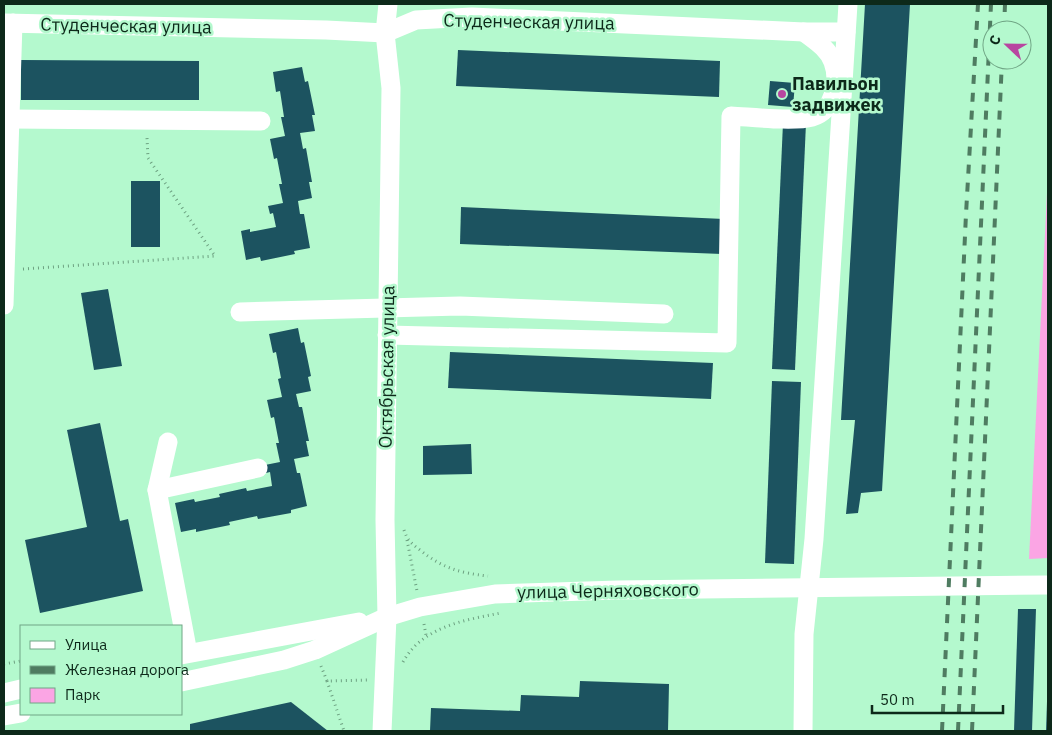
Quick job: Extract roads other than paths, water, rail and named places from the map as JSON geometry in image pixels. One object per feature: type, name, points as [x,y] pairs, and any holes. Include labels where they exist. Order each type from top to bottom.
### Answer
[{"type":"street","name":"Октябрьская улица","points":[[382,731],[387,618],[385,520],[391,88],[385,33],[388,4]]},
{"type":"street","points":[[803,731],[804,634],[814,539],[848,4]]},
{"type":"street","name":"Студенческая улица","points":[[9,23],[385,33],[416,20],[472,17],[804,32],[846,32]]},
{"type":"street","points":[[4,305],[10,119],[9,23]]},
{"type":"street","points":[[387,335],[727,343],[731,116],[798,119],[813,117],[826,109],[834,96],[833,61],[820,44],[804,32]]},
{"type":"street","points":[[10,119],[261,121]]},
{"type":"street","points":[[240,312],[460,306],[664,314]]},
{"type":"street","points":[[168,442],[157,490],[180,625]]},
{"type":"street","points":[[157,490],[258,468]]},
{"type":"street","name":"улица Черняховского","points":[[182,682],[284,660],[315,650],[387,618],[420,607],[495,594],[618,590],[1048,585]]},
{"type":"street","points":[[182,636],[185,654],[387,618]]},
{"type":"street","points":[[4,693],[20,689]]},
{"type":"street","points":[[4,716],[20,713]]},
{"type":"railway","points":[[942,731],[966,214],[978,4]]},
{"type":"railway","points":[[958,731],[991,4]]},
{"type":"railway","points":[[1004,20],[1005,4]]},
{"type":"railway","points":[[972,731],[1002,70]]},
{"type":"place","name":"Павильон задвижек","points":[[782,94]]}]
